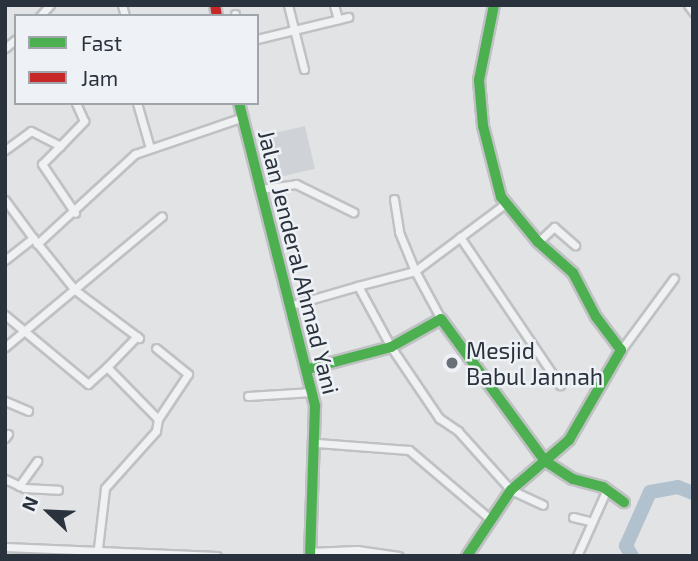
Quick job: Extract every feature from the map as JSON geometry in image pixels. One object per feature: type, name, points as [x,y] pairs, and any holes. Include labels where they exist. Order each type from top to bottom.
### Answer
[{"type":"main road","points":[[467,556],[511,490],[575,431],[621,349],[596,317],[573,273],[538,242],[505,204],[481,101],[481,61],[494,5]]},
{"type":"main road","name":"Jalan Jenderal Ahmad Yani","points":[[240,105],[313,392],[317,443],[310,554]]},
{"type":"main road","points":[[308,369],[391,346],[441,318],[545,461],[573,479],[607,489],[624,502]]},
{"type":"street","points":[[37,5],[45,11]]},
{"type":"street","points":[[288,5],[304,69]]},
{"type":"street","points":[[334,5],[338,19]]},
{"type":"street","points":[[688,5],[693,12]]},
{"type":"street","points":[[259,39],[348,17]]},
{"type":"street","points":[[75,213],[43,164],[84,121],[77,105]]},
{"type":"street","points":[[138,105],[150,148]]},
{"type":"street","points":[[5,260],[75,213],[133,156],[243,117]]},
{"type":"street","points":[[5,150],[30,131],[60,146]]},
{"type":"street","points":[[261,188],[296,184],[353,212]]},
{"type":"street","points":[[394,198],[399,232],[415,271],[441,318]]},
{"type":"street","points":[[5,315],[88,384],[138,337],[75,290],[6,202]]},
{"type":"street","points":[[292,305],[415,271],[505,204]]},
{"type":"street","points":[[5,347],[162,216]]},
{"type":"street","points":[[538,242],[554,227],[575,245]]},
{"type":"street","points":[[460,237],[560,385]]},
{"type":"street","points":[[621,349],[674,278]]},
{"type":"street","points":[[358,286],[391,346],[439,418],[458,431],[511,490],[543,505]]},
{"type":"street","points":[[83,556],[94,548],[105,488],[156,431],[158,419],[188,374],[156,348]]},
{"type":"street","points":[[107,368],[158,419]]},
{"type":"street","points":[[248,396],[313,392]]},
{"type":"street","points":[[5,401],[28,411]]},
{"type":"street","points":[[317,443],[409,450],[490,519]]},
{"type":"street","points":[[19,486],[37,461]]},
{"type":"street","points":[[5,479],[19,486],[58,490]]},
{"type":"street","points":[[576,556],[589,521],[607,489]]},
{"type":"street","points":[[573,517],[589,521]]},
{"type":"street","points":[[5,547],[19,553],[94,548],[217,556]]},
{"type":"street","points":[[310,554],[357,550],[399,556]]},
{"type":"shaded area","points":[[305,126],[315,169],[267,180],[257,137]]},
{"type":"waterway","points":[[632,556],[626,546],[650,492],[678,487],[693,493]]},
{"type":"traffic: fast","points":[[467,556],[511,490],[569,440],[621,350],[596,317],[573,273],[538,242],[501,197],[483,126],[479,80],[494,5]]},
{"type":"traffic: fast","points":[[240,105],[315,406],[310,556]]},
{"type":"traffic: fast","points":[[308,369],[391,347],[441,319],[545,461],[573,479],[603,487],[624,502]]},
{"type":"traffic: jam","points":[[215,5],[217,14]]},
{"type":"place","name":"Mesjid Babul Jannah","points":[[452,363]]}]
